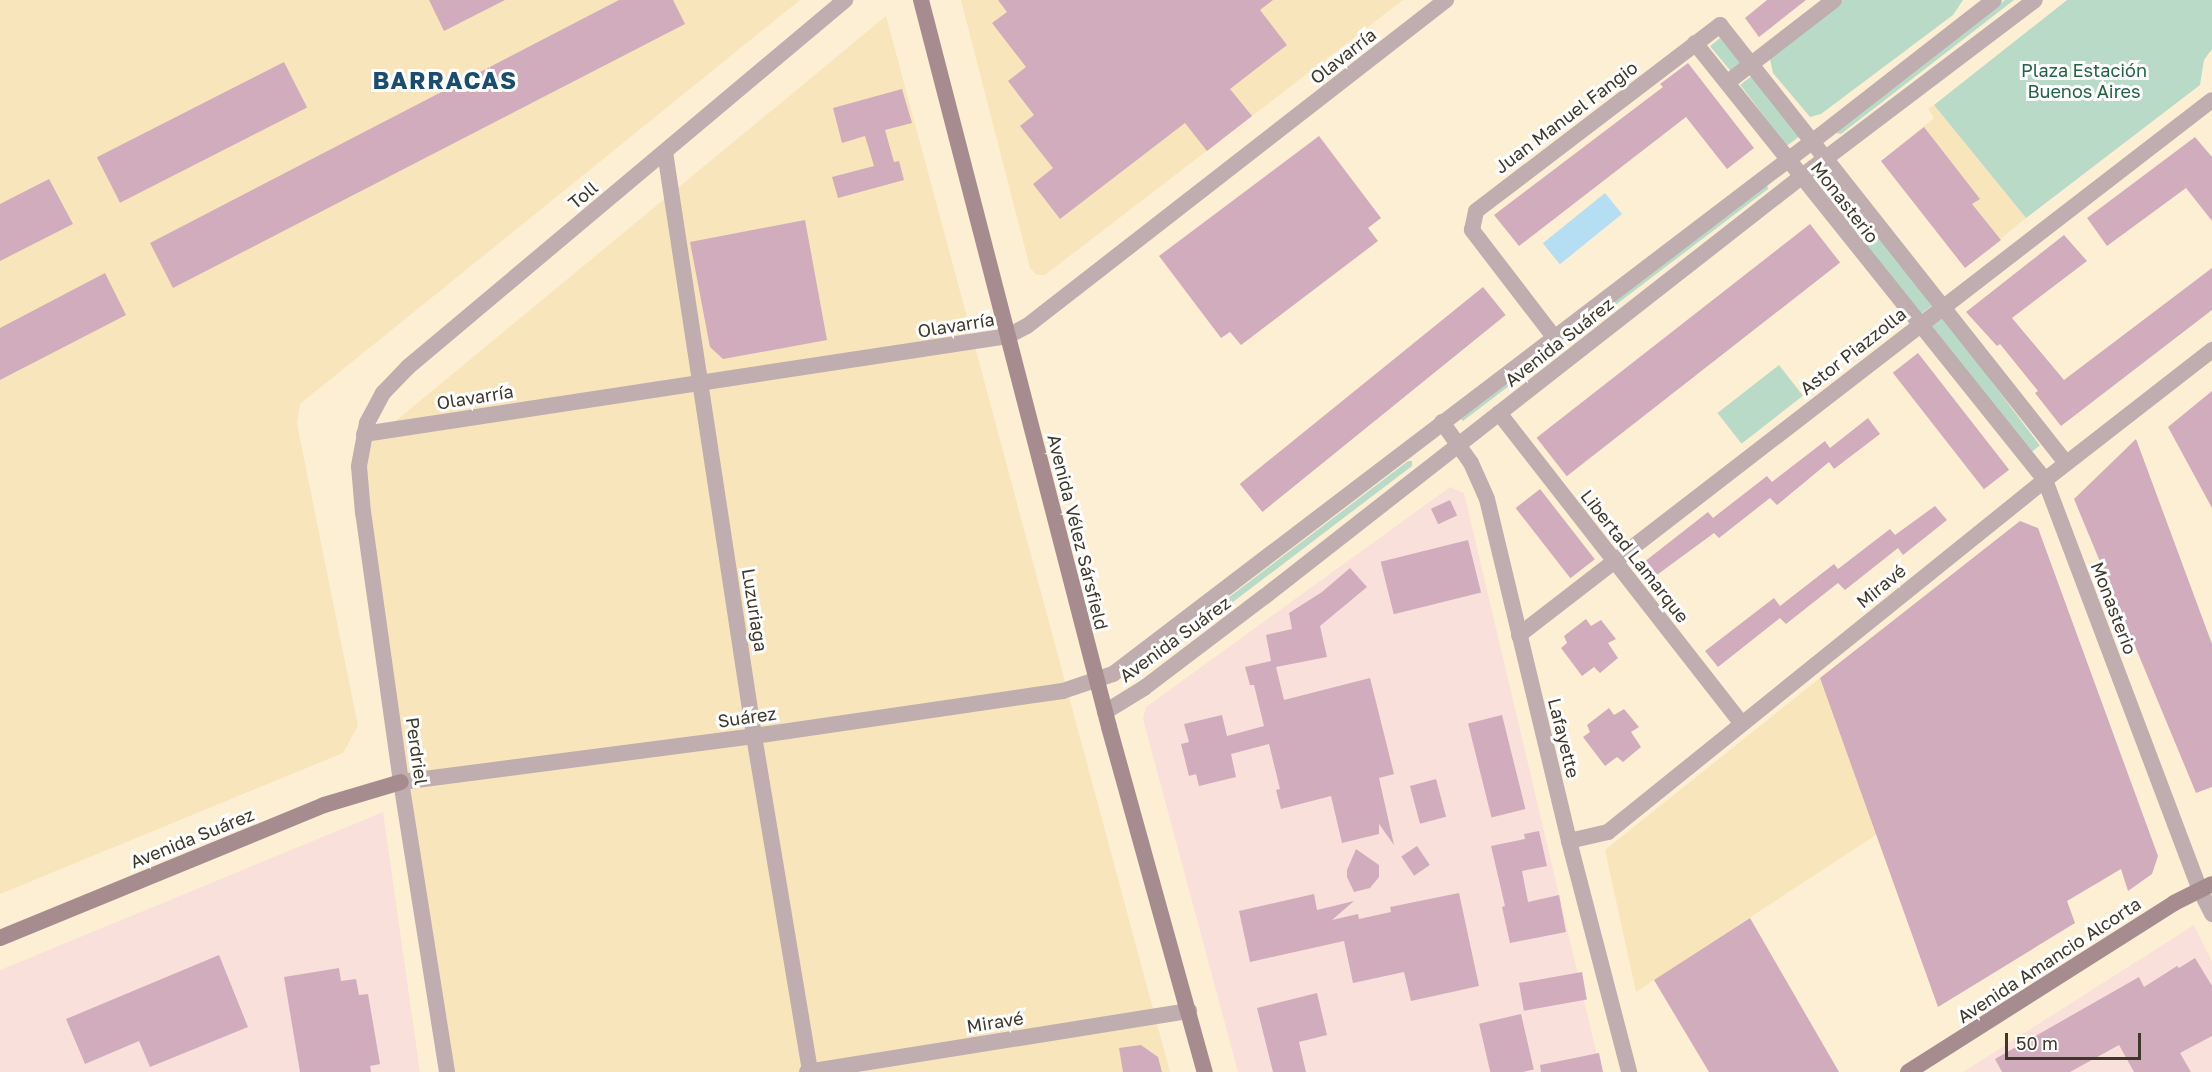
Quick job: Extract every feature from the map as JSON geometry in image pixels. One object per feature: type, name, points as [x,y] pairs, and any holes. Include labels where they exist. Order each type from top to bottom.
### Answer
[{"type":"main road","name":"Avenida Vélez Sársfield","points":[[921,0],[1105,712],[1205,1072]]},
{"type":"main road","name":"Avenida Suárez","points":[[0,938],[324,804],[401,782]]},
{"type":"main road","name":"Avenida Amancio Alcorta","points":[[1908,1072],[2174,903],[2206,887]]},
{"type":"street","name":"Toll","points":[[364,434],[376,403],[391,383],[845,0]]},
{"type":"street","name":"Olavarría","points":[[364,434],[1008,336],[1027,326],[1446,0]]},
{"type":"street","points":[[1728,82],[1834,0]]},
{"type":"street","name":"Avenida Suárez","points":[[1105,712],[1144,688],[1264,597],[1801,177],[2036,0]]},
{"type":"street","name":"Avenida Suárez","points":[[1097,681],[1138,658],[1442,422],[1813,141],[1986,2]]},
{"type":"street","name":"Monasterio","points":[[2066,464],[1720,25],[1695,43],[1918,325],[2045,480],[2206,887],[2212,914]]},
{"type":"street","name":"Juan Manuel Fangio","points":[[1554,337],[1472,230],[1476,211],[1695,43]]},
{"type":"street","name":"Astor Piazzolla","points":[[1519,635],[1942,306],[2209,108]]},
{"type":"street","name":"Luzuriaga","points":[[665,152],[754,736],[809,1072]]},
{"type":"street","name":"Miravé","points":[[1569,841],[1608,832],[2045,480],[2212,350]]},
{"type":"street","name":"Libertad Lamarque","points":[[1499,413],[1741,723]]},
{"type":"street","name":"Lafayette","points":[[1442,422],[1471,463],[1486,499],[1569,841],[1629,1072]]},
{"type":"street","name":"Perdriel","points":[[364,434],[359,466],[363,513],[401,782],[447,1072]]},
{"type":"street","name":"Suárez","points":[[401,782],[754,736],[1063,691],[1097,681]]},
{"type":"street","name":"Miravé","points":[[809,1072],[1189,1011]]},
{"type":"shaded area","points":[[0,0],[800,0],[300,404],[297,424],[358,726],[343,753],[0,894]]},
{"type":"shaded area","points":[[961,0],[1403,0],[1045,275],[1037,275],[1030,268]]},
{"type":"shaded area","points":[[886,16],[1170,1072],[454,1072],[352,457]]},
{"type":"shaded area","points":[[1934,105],[2026,218],[1965,268],[1881,161],[1934,118],[1928,109]]},
{"type":"shaded area","points":[[1450,487],[1464,493],[1601,1072],[1238,1072],[1143,719],[1146,707]]},
{"type":"shaded area","points":[[1820,678],[1879,833],[1636,992],[1605,850]]},
{"type":"shaded area","points":[[383,812],[420,1072],[0,1072],[0,970]]},
{"type":"shaded area","points":[[2194,925],[2212,962],[2212,1072],[1963,1072]]},
{"type":"green space","points":[[1843,0],[1963,0],[1953,15],[1821,114],[1810,117],[1773,73],[1770,59]]},
{"type":"green space","points":[[2005,0],[2014,0],[1841,134],[1836,133],[1837,130]]},
{"type":"green space","name":"Plaza Estación Buenos Aires","points":[[2067,0],[2212,0],[2212,49],[2204,60],[2200,85],[2026,218],[1934,105]]},
{"type":"green space","points":[[1720,38],[1742,64],[1732,72],[1710,46]]},
{"type":"green space","points":[[1753,75],[1799,136],[1787,146],[1740,85]]},
{"type":"green space","points":[[1767,184],[1768,189],[1463,421],[1461,419]]},
{"type":"green space","points":[[1841,185],[1932,306],[1919,315],[1828,195]]},
{"type":"green space","points":[[1943,317],[2040,446],[2027,455],[1930,327]]},
{"type":"green space","points":[[1779,365],[1803,396],[1742,444],[1718,413]]},
{"type":"green space","points":[[1408,461],[1412,461],[1412,466],[1129,681],[1124,681],[1124,677]]},
{"type":"water","points":[[1605,193],[1622,214],[1560,264],[1543,243]]},
{"type":"building","points":[[429,0],[505,0],[444,31]]},
{"type":"building","points":[[619,0],[673,0],[685,24],[173,288],[150,243]]},
{"type":"building","points":[[998,0],[1273,0],[1260,10],[1287,45],[1230,89],[1252,116],[1207,151],[1185,123],[1060,219],[1033,184],[1053,168],[1020,126],[1034,115],[1008,81],[1026,67],[992,23],[1007,12]]},
{"type":"building","points":[[1767,0],[1806,0],[1759,37],[1745,18]]},
{"type":"building","points":[[284,62],[307,107],[120,203],[97,157]]},
{"type":"building","points":[[1688,63],[1754,148],[1727,169],[1686,117],[1519,246],[1494,215],[1663,87],[1660,84]]},
{"type":"building","points":[[902,89],[912,123],[885,130],[894,162],[899,161],[904,180],[838,198],[832,177],[874,166],[865,136],[842,143],[833,108]]},
{"type":"building","points":[[1924,127],[1980,199],[1972,204],[2001,240],[1965,268],[1881,161]]},
{"type":"building","points":[[1319,136],[1381,218],[1368,228],[1378,241],[1241,345],[1230,332],[1221,338],[1159,256]]},
{"type":"building","points":[[2195,137],[2212,157],[2212,221],[2186,188],[2107,246],[2087,218]]},
{"type":"building","points":[[49,179],[73,224],[0,261],[0,204]]},
{"type":"building","points":[[805,220],[827,340],[723,359],[710,347],[690,242]]},
{"type":"building","points":[[1810,224],[1840,263],[1567,476],[1537,438]]},
{"type":"building","points":[[2064,235],[2087,261],[2012,318],[2064,380],[2212,268],[2212,310],[2061,426],[2035,393],[2038,391],[2000,344],[1997,346],[1966,312]]},
{"type":"building","points":[[105,273],[126,315],[0,380],[0,328]]},
{"type":"building","points":[[1483,287],[1506,315],[1262,512],[1240,484]]},
{"type":"building","points":[[1918,353],[2009,470],[1984,489],[1893,373]]},
{"type":"building","points":[[2212,391],[2212,508],[2168,427]]},
{"type":"building","points":[[1868,418],[1880,434],[1834,469],[1829,462],[1777,505],[1770,498],[1719,538],[1714,533],[1650,580],[1639,566],[1708,512],[1713,518],[1767,476],[1772,482],[1825,441],[1830,448]]},
{"type":"building","points":[[2136,439],[2212,644],[2212,787],[2196,793],[2074,499]]},
{"type":"building","points":[[1540,489],[1595,559],[1570,578],[1516,508]]},
{"type":"building","points":[[1450,500],[1457,515],[1438,524],[1431,509]]},
{"type":"building","points":[[1935,506],[1947,520],[1903,555],[1898,548],[1845,590],[1838,583],[1786,624],[1780,618],[1718,667],[1705,651],[1774,598],[1780,606],[1834,564],[1838,569],[1890,529],[1895,535]]},
{"type":"building","points":[[2020,521],[2038,528],[2158,856],[2152,874],[2128,891],[2121,869],[2067,901],[2075,923],[1938,1007],[1820,678]]},
{"type":"building","points":[[1468,540],[1481,592],[1394,614],[1381,562]]},
{"type":"building","points":[[1350,568],[1367,587],[1320,626],[1327,657],[1276,667],[1284,700],[1370,678],[1394,774],[1379,778],[1394,845],[1379,824],[1379,834],[1342,843],[1331,796],[1281,809],[1276,790],[1280,789],[1269,744],[1231,754],[1236,777],[1199,786],[1196,774],[1189,776],[1181,744],[1189,742],[1184,724],[1222,715],[1227,736],[1264,726],[1254,685],[1250,685],[1245,667],[1271,661],[1266,635],[1292,629],[1289,613],[1322,592]]},
{"type":"building","points":[[1586,619],[1591,626],[1601,620],[1616,639],[1608,643],[1618,658],[1600,673],[1594,667],[1582,676],[1561,648],[1567,643],[1564,636]]},
{"type":"building","points":[[1609,708],[1614,715],[1624,709],[1639,727],[1631,732],[1641,747],[1623,762],[1617,757],[1605,766],[1583,737],[1590,732],[1587,725]]},
{"type":"building","points":[[1502,715],[1525,809],[1492,818],[1468,723]]},
{"type":"building","points":[[1436,779],[1446,817],[1420,824],[1410,786]]},
{"type":"building","points":[[1539,831],[1547,866],[1522,871],[1528,902],[1559,895],[1566,932],[1510,943],[1502,907],[1505,906],[1491,846],[1525,839],[1524,834]]},
{"type":"building","points":[[1417,846],[1430,865],[1414,876],[1401,857]]},
{"type":"building","points":[[1356,849],[1379,865],[1379,877],[1370,888],[1354,892],[1347,877],[1347,870]]},
{"type":"building","points":[[1459,893],[1479,986],[1411,1001],[1404,972],[1353,983],[1344,941],[1250,962],[1239,911],[1314,894],[1317,910],[1354,901],[1332,920],[1358,914],[1359,919],[1391,912],[1390,907]]},
{"type":"building","points":[[1750,918],[1839,1072],[1709,1072],[1654,980]]},
{"type":"building","points":[[219,955],[248,1027],[150,1067],[139,1041],[85,1064],[66,1019]]},
{"type":"building","points":[[2195,958],[2212,986],[2212,1036],[2180,1053],[2191,1072],[2134,1072],[2119,1045],[2070,1072],[2002,1072],[1995,1059],[2139,977],[2144,987],[2177,966],[2179,968]]},
{"type":"building","points":[[339,968],[341,981],[356,979],[359,995],[368,994],[380,1064],[370,1066],[371,1072],[300,1072],[284,977]]},
{"type":"building","points":[[1582,972],[1587,1000],[1524,1011],[1519,983]]},
{"type":"building","points":[[1317,993],[1327,1035],[1299,1042],[1306,1072],[1273,1072],[1257,1008]]},
{"type":"building","points":[[1521,1014],[1534,1070],[1523,1072],[1490,1072],[1479,1024]]},
{"type":"building","points":[[1141,1045],[1158,1057],[1162,1072],[1123,1072],[1119,1048]]},
{"type":"building","points":[[1599,1053],[1603,1072],[1541,1072],[1540,1065]]},
{"type":"district","name":"BARRACAS","points":[[445,80]]}]
